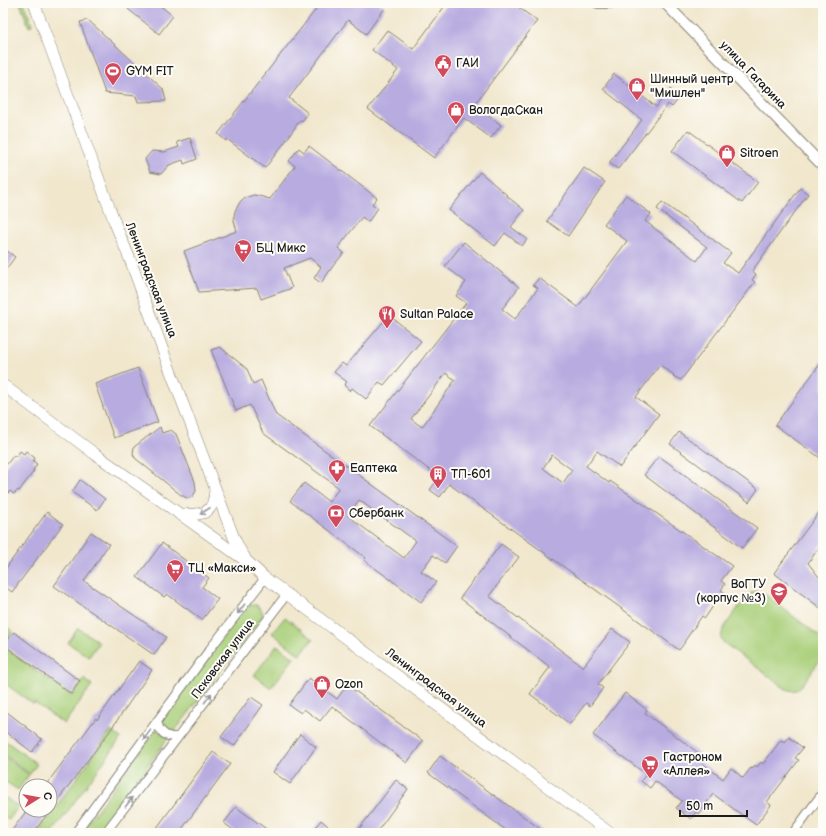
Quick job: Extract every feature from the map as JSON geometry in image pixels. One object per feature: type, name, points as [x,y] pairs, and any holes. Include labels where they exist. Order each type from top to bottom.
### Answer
[{"type":"main road","name":"Ленинградская улица","points":[[34,3],[112,216],[131,262],[234,538],[248,563]]},
{"type":"main road","name":"Ленинградская улица","points":[[3,385],[95,454],[248,563],[265,578],[610,833]]},
{"type":"main road","points":[[179,514],[201,514],[208,510],[212,506],[215,499],[215,488]]},
{"type":"street","points":[[598,3],[610,3]]},
{"type":"street","name":"улица Гагарина","points":[[665,3],[823,166]]},
{"type":"street","name":"Псковская улица","points":[[75,833],[265,578]]},
{"type":"street","name":"Псковская улица","points":[[106,833],[287,594]]},
{"type":"street","points":[[157,721],[163,734],[168,737],[177,738]]},
{"type":"street","points":[[793,833],[821,795]]},
{"type":"green space","points":[[20,3],[24,3],[32,25],[29,27]]},
{"type":"green space","points":[[756,591],[763,593],[823,639],[823,656],[797,690],[793,691],[786,689],[724,643],[721,638],[723,629],[745,598]]},
{"type":"green space","points":[[249,605],[257,605],[259,607],[263,614],[261,618],[174,732],[170,735],[160,723],[243,610]]},
{"type":"green space","points":[[285,617],[313,639],[300,655],[272,633]]},
{"type":"green space","points":[[4,625],[13,631],[3,645],[3,627]]},
{"type":"green space","points":[[78,628],[99,642],[89,657],[68,643]]},
{"type":"green space","points":[[277,645],[294,658],[271,688],[254,675]]},
{"type":"green space","points":[[6,649],[72,696],[84,679],[92,685],[64,724],[3,682],[3,653]]},
{"type":"green space","points":[[157,729],[168,738],[98,833],[80,833]]},
{"type":"green space","points":[[111,731],[121,738],[52,833],[37,833],[48,818],[58,818],[58,804]]},
{"type":"green space","points":[[3,739],[37,764],[30,774],[3,754]]},
{"type":"green space","points":[[3,756],[29,775],[27,778],[18,778],[18,790],[3,780]]},
{"type":"green space","points":[[3,796],[18,807],[9,820],[3,817]]},
{"type":"building","points":[[133,3],[157,3],[173,16],[159,34],[128,9]]},
{"type":"building","points":[[321,3],[379,3],[385,8],[366,34],[348,20],[289,98],[308,113],[302,121],[300,120],[265,168],[227,139],[226,141],[218,134]]},
{"type":"building","name":"ГАИ","points":[[447,3],[513,3],[537,21],[474,105],[501,125],[491,138],[464,118],[434,158],[368,109],[398,70],[372,50],[387,30],[413,49]]},
{"type":"building","points":[[88,20],[163,89],[166,101],[138,102],[136,96],[105,93],[80,22]]},
{"type":"building","points":[[614,74],[656,107],[670,89],[680,97],[672,107],[668,104],[618,169],[609,163],[642,120],[603,89]]},
{"type":"building","points":[[688,130],[758,182],[742,203],[672,151]]},
{"type":"building","points":[[190,138],[197,159],[184,164],[183,160],[169,165],[161,174],[150,172],[145,159],[152,151],[164,152],[179,147],[177,142]]},
{"type":"building","points":[[309,146],[377,198],[372,204],[378,208],[368,222],[362,217],[338,248],[344,253],[321,283],[314,278],[321,267],[310,258],[284,268],[292,288],[261,299],[257,288],[199,292],[184,251],[237,231],[234,216],[240,202],[244,198],[254,195],[270,199],[295,166],[289,161],[299,148],[304,152]]},
{"type":"building","points":[[584,168],[605,182],[568,236],[547,221]]},
{"type":"building","points":[[480,172],[524,210],[511,227],[527,239],[522,246],[505,233],[495,246],[449,210]]},
{"type":"building","points":[[800,188],[808,194],[752,271],[756,274],[752,280],[755,282],[681,380],[673,376],[674,375],[660,365],[636,397],[659,414],[620,467],[597,451],[586,466],[732,566],[721,581],[725,584],[721,590],[727,595],[721,603],[717,600],[705,618],[702,616],[679,650],[449,484],[440,497],[430,490],[439,477],[370,426],[466,303],[456,296],[466,282],[445,266],[464,242],[519,287],[502,309],[515,319],[538,288],[533,285],[539,278],[578,307],[627,241],[604,224],[626,195],[651,214],[645,221],[697,261],[707,247],[657,209],[662,202],[731,253],[723,263],[738,273]],"holes":[[[446,373],[455,380],[422,427],[411,419]],[[552,455],[572,470],[563,483],[543,468]]]},
{"type":"building","points":[[3,248],[15,257],[3,273]]},
{"type":"building","points":[[389,315],[421,341],[384,385],[379,382],[366,399],[352,388],[350,391],[344,385],[347,382],[334,372],[342,363],[346,366]]},
{"type":"building","points":[[220,347],[247,369],[253,384],[261,380],[276,415],[457,546],[445,563],[433,555],[421,571],[436,582],[421,602],[364,560],[366,558],[290,501],[304,483],[329,502],[339,488],[263,433],[250,405],[236,411],[211,350]],"holes":[[[359,500],[416,541],[404,558],[348,516]]]},
{"type":"building","points":[[823,360],[823,460],[775,425]]},
{"type":"building","points":[[138,368],[158,422],[114,438],[95,384]]},
{"type":"building","points":[[160,427],[162,433],[171,430],[176,434],[195,482],[196,491],[193,496],[187,498],[181,495],[135,458],[133,454],[134,447]]},
{"type":"building","points":[[679,432],[758,489],[749,502],[670,444]]},
{"type":"building","points":[[20,451],[24,454],[26,451],[35,458],[33,461],[37,464],[33,470],[34,471],[19,491],[18,490],[14,494],[10,491],[8,493],[3,489],[3,469],[14,455],[16,457]]},
{"type":"building","points":[[659,456],[757,528],[742,548],[644,475]]},
{"type":"building","points":[[80,480],[105,499],[97,510],[72,492]]},
{"type":"building","points":[[823,507],[823,542],[808,563],[823,582],[823,610],[774,573]]},
{"type":"building","points":[[47,512],[63,524],[12,592],[3,585],[3,572]]},
{"type":"building","points":[[91,532],[109,544],[84,581],[166,637],[154,655],[54,586]]},
{"type":"building","name":"ТЦ «Макси»","points":[[162,543],[209,578],[202,587],[218,599],[202,620],[167,594],[164,597],[137,577]]},
{"type":"building","points":[[501,544],[519,557],[489,596],[583,667],[612,629],[630,642],[598,684],[603,688],[590,706],[586,703],[570,724],[530,694],[550,667],[460,598]]},
{"type":"building","points":[[14,632],[80,681],[71,694],[4,645]]},
{"type":"building","points":[[139,661],[152,670],[109,732],[58,800],[58,778],[51,778],[96,718],[97,720]]},
{"type":"building","points":[[309,678],[337,699],[347,685],[423,741],[407,763],[332,706],[320,721],[304,709],[301,713],[289,705]]},
{"type":"building","points":[[625,693],[647,710],[645,713],[705,758],[702,763],[723,779],[731,768],[743,778],[755,765],[757,767],[761,762],[763,764],[781,740],[785,742],[789,737],[803,748],[795,758],[799,760],[767,802],[771,805],[756,825],[713,794],[698,814],[696,812],[691,819],[676,808],[682,801],[655,781],[650,788],[641,781],[646,774],[593,735]]},
{"type":"building","points":[[251,697],[263,705],[234,746],[221,737]]},
{"type":"building","points":[[3,709],[42,739],[32,752],[3,730]]},
{"type":"building","points":[[300,734],[316,747],[290,784],[273,772]]},
{"type":"building","points":[[213,752],[230,764],[179,833],[153,833]]},
{"type":"building","points":[[440,756],[546,833],[510,833],[428,773]]},
{"type":"building","points":[[396,780],[408,789],[376,833],[356,833]]},
{"type":"building","points":[[236,807],[272,833],[237,833],[224,823]]},
{"type":"building","points":[[21,818],[44,818],[33,833],[10,833]]},
{"type":"building","points":[[321,820],[328,826],[322,833],[311,833]]},
{"type":"place","name":"ГАИ","points":[[443,78]]},
{"type":"place","name":"GYM FIT","points":[[113,86]]},
{"type":"place","name":"Шинный центр \"Мишлен\"","points":[[637,101]]},
{"type":"place","name":"ВологдаСкан","points":[[456,125]]},
{"type":"place","name":"Sitroen","points":[[727,168]]},
{"type":"place","name":"БЦ Микс","points":[[243,263]]},
{"type":"place","name":"Sultan Palace","points":[[387,329]]},
{"type":"place","name":"Еаптека","points":[[337,483]]},
{"type":"place","name":"ТП-601","points":[[438,489]]},
{"type":"place","name":"Сбербанк","points":[[336,528]]},
{"type":"place","name":"ТЦ «Макси»","points":[[175,583]]},
{"type":"place","name":"ВоГТУ (корпус №3)","points":[[779,606]]},
{"type":"place","name":"Ozon","points":[[322,699]]},
{"type":"place","name":"Гастроном «Аллея»","points":[[650,779]]}]
